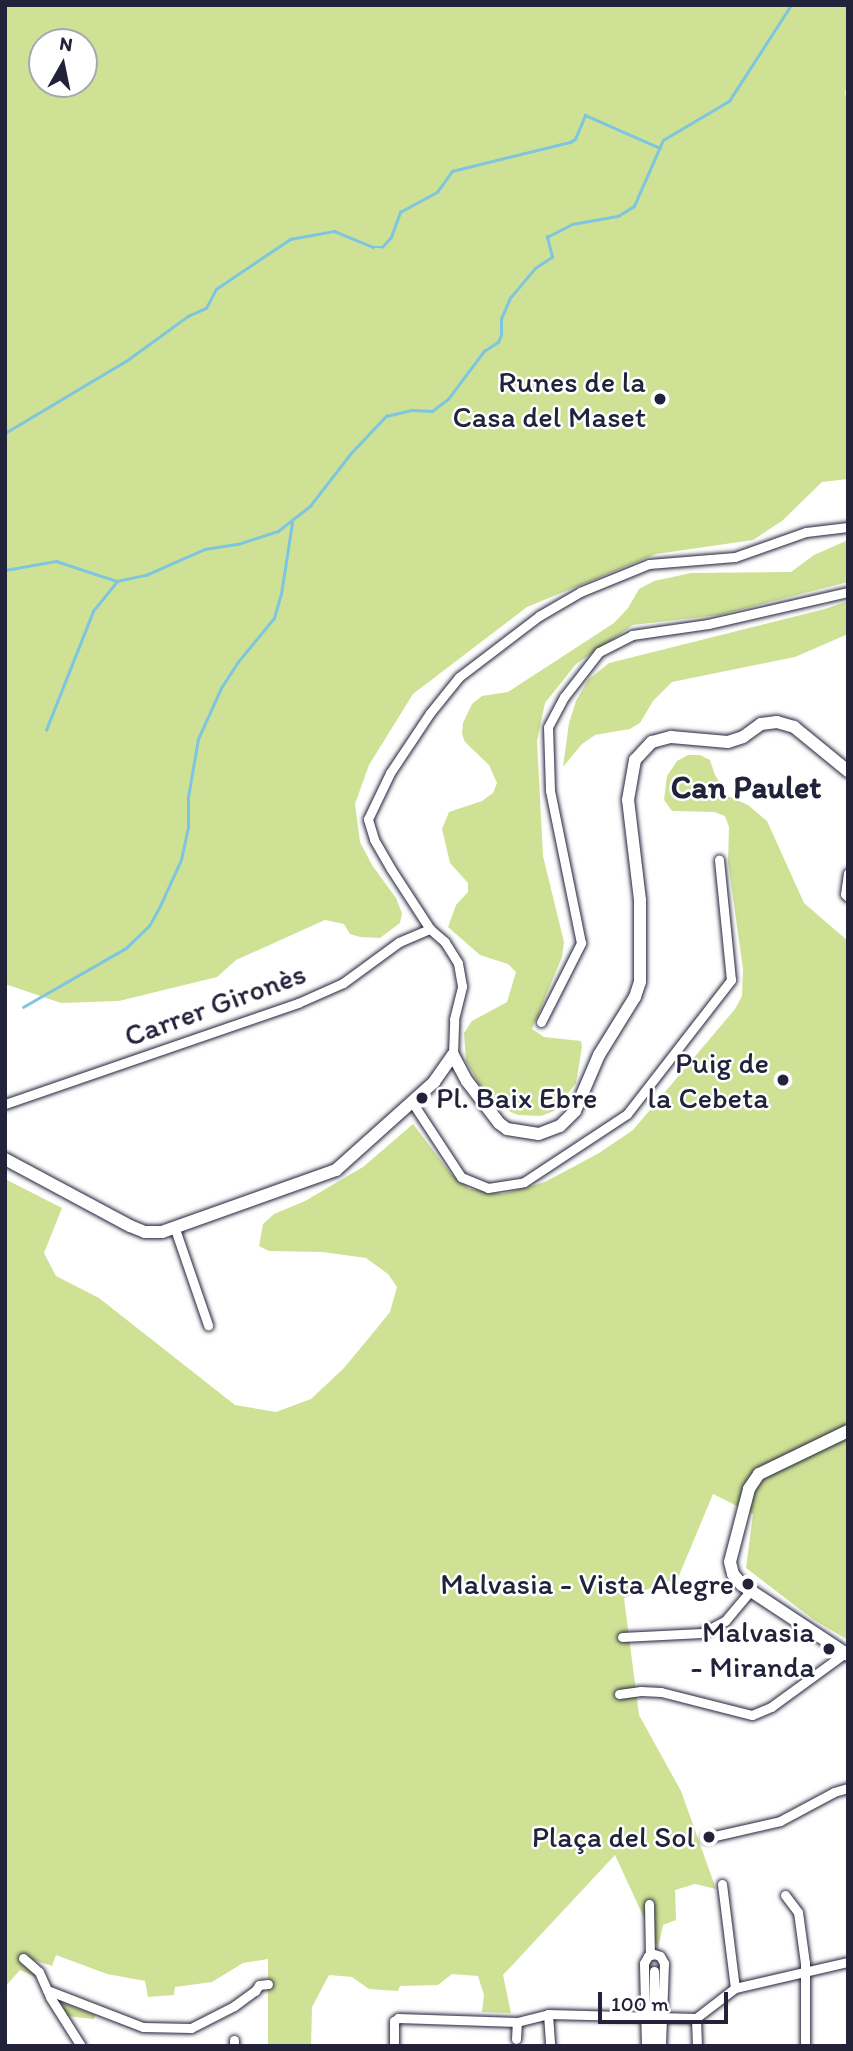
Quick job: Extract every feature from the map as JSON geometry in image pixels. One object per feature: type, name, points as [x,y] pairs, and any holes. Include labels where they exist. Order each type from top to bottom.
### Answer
[{"type":"street","points":[[848,527],[806,532],[735,557],[667,561],[630,570],[565,599],[459,677],[430,713],[390,774],[368,819],[379,849],[430,929],[445,942],[458,963],[462,985],[454,1019],[453,1055],[467,1081],[499,1123],[518,1133],[539,1135],[568,1119],[580,1103],[599,1055],[635,996],[640,982],[640,900],[628,800],[632,768],[645,747],[661,738],[671,737],[728,742],[743,737],[761,724],[777,722],[794,727],[848,771]]},
{"type":"street","points":[[541,1022],[581,943],[550,790],[548,727],[564,697],[599,652],[632,635],[708,624],[848,592]]},
{"type":"street","points":[[412,1102],[461,1177],[488,1188],[524,1182],[627,1114],[731,980],[719,860]]},
{"type":"street","points":[[848,873],[845,894],[848,897]]},
{"type":"street","name":"Carrer Gironès","points":[[5,1104],[298,1003],[344,983],[399,942],[430,929]]},
{"type":"street","points":[[5,1159],[137,1230],[154,1233],[175,1229],[336,1170],[434,1082],[453,1055]]},
{"type":"street","points":[[434,1082],[453,1078],[467,1081]]},
{"type":"street","points":[[175,1229],[208,1325]]},
{"type":"street","points":[[619,1695],[641,1691],[661,1692],[752,1715],[771,1707],[846,1654],[737,1581],[730,1562],[752,1483],[769,1467],[848,1431]]},
{"type":"street","points":[[622,1637],[702,1633],[725,1621],[750,1591]]},
{"type":"street","points":[[706,1838],[780,1821],[834,1792],[848,1788]]},
{"type":"street","points":[[722,1884],[735,1988]]},
{"type":"street","points":[[785,1895],[798,1912],[805,1971],[805,2046]]},
{"type":"street","points":[[649,1904],[650,1955],[644,1963],[661,2046]]},
{"type":"street","points":[[646,2046],[664,1963],[660,1956],[650,1955]]},
{"type":"street","points":[[23,1958],[39,1972],[81,2046]]},
{"type":"street","points":[[394,2046],[394,2021],[398,2018],[517,2022],[548,2014],[696,2018],[735,1988],[848,1961]]},
{"type":"street","points":[[653,2046],[654,1971]]},
{"type":"street","points":[[47,1990],[143,2027],[191,2028],[234,2006],[255,1991],[259,1984],[268,1984]]},
{"type":"street","points":[[548,2014],[550,2046]]},
{"type":"street","points":[[696,2018],[697,2046]]},
{"type":"street","points":[[516,2039],[517,2022]]},
{"type":"green space","points":[[5,5],[848,5],[848,77],[845,94],[848,99],[848,479],[822,482],[782,521],[753,540],[656,554],[527,607],[413,694],[369,765],[355,804],[360,842],[372,865],[396,898],[402,913],[400,923],[380,938],[350,934],[344,924],[325,920],[236,960],[217,977],[119,1001],[61,1003],[5,984]]},
{"type":"green space","points":[[848,540],[848,582],[719,615],[633,625],[576,664],[545,703],[537,741],[543,856],[564,942],[562,957],[532,1029],[544,1037],[581,1041],[582,1047],[576,1083],[554,1111],[541,1116],[518,1115],[497,1106],[479,1084],[466,1061],[464,1033],[472,1021],[507,1002],[516,972],[508,964],[480,955],[448,927],[456,905],[468,892],[468,883],[450,863],[442,829],[449,812],[482,801],[493,793],[497,783],[489,765],[465,742],[462,734],[463,723],[472,704],[482,696],[508,692],[614,623],[628,608],[639,589],[654,581],[691,573],[791,572],[814,555]]},
{"type":"green space","points":[[848,601],[848,634],[795,657],[672,682],[653,701],[640,723],[630,729],[595,735],[582,744],[563,767],[569,723],[576,701],[588,680],[609,663]]},
{"type":"green space","points":[[688,755],[700,755],[710,760],[715,775],[728,796],[748,805],[767,821],[804,903],[848,941],[848,1640],[814,1620],[746,1568],[753,1514],[713,1494],[678,1578],[624,1598],[639,1715],[681,1791],[716,1889],[695,1884],[675,1890],[676,1920],[663,1925],[658,1948],[615,1855],[503,1975],[511,2013],[482,2012],[484,1995],[478,1976],[452,1974],[438,1985],[400,1986],[398,1991],[369,1989],[352,1977],[329,1975],[312,2007],[311,2046],[268,2046],[268,1959],[243,1963],[212,1982],[175,1987],[174,1995],[148,1997],[145,1981],[107,1974],[56,1955],[52,1966],[31,1959],[37,1978],[20,1970],[5,1987],[5,1179],[62,1208],[44,1253],[56,1276],[99,1298],[235,1405],[276,1412],[311,1399],[344,1368],[390,1312],[397,1287],[388,1274],[366,1258],[323,1252],[269,1251],[259,1246],[263,1224],[274,1214],[305,1201],[363,1167],[413,1124],[451,1174],[469,1189],[503,1194],[545,1182],[599,1153],[633,1130],[735,1009],[742,996],[743,969],[728,862],[729,827],[725,816],[714,812],[672,811],[664,800],[667,776],[677,761]]},
{"type":"green space","points":[[61,2002],[95,2015],[94,2019],[67,2016]]},
{"type":"waterway","points":[[46,730],[93,611],[117,581],[146,575],[205,549],[238,544],[278,531],[310,506],[351,453],[386,416],[412,410],[432,411],[448,399],[484,351],[498,342],[501,319],[510,298],[535,268],[552,257],[547,237],[572,224],[618,216],[634,206],[663,140],[729,101],[791,5]]},
{"type":"waterway","points":[[5,433],[126,361],[188,316],[206,308],[216,289],[290,239],[334,231],[373,247],[382,247],[391,237],[400,212],[437,192],[452,171],[570,142],[575,139],[585,115],[660,148]]},
{"type":"waterway","points":[[23,1007],[126,948],[149,926],[181,860],[188,826],[188,797],[198,739],[221,688],[237,663],[274,618],[281,594],[292,523]]},
{"type":"waterway","points":[[5,570],[56,561],[117,581]]},
{"type":"place","name":"Runes de la Casa del Maset","points":[[660,399]]},
{"type":"place","name":"Puig de la Cebeta","points":[[783,1080]]},
{"type":"place","name":"Pl. Baix Ebre","points":[[422,1098]]},
{"type":"place","name":"Malvasia - Vista Alegre","points":[[748,1584]]},
{"type":"place","name":"Malvasia - Miranda","points":[[829,1649]]},
{"type":"place","name":"Plaça del Sol","points":[[709,1837]]},
{"type":"district","name":"Can Paulet","points":[[746,787]]}]
